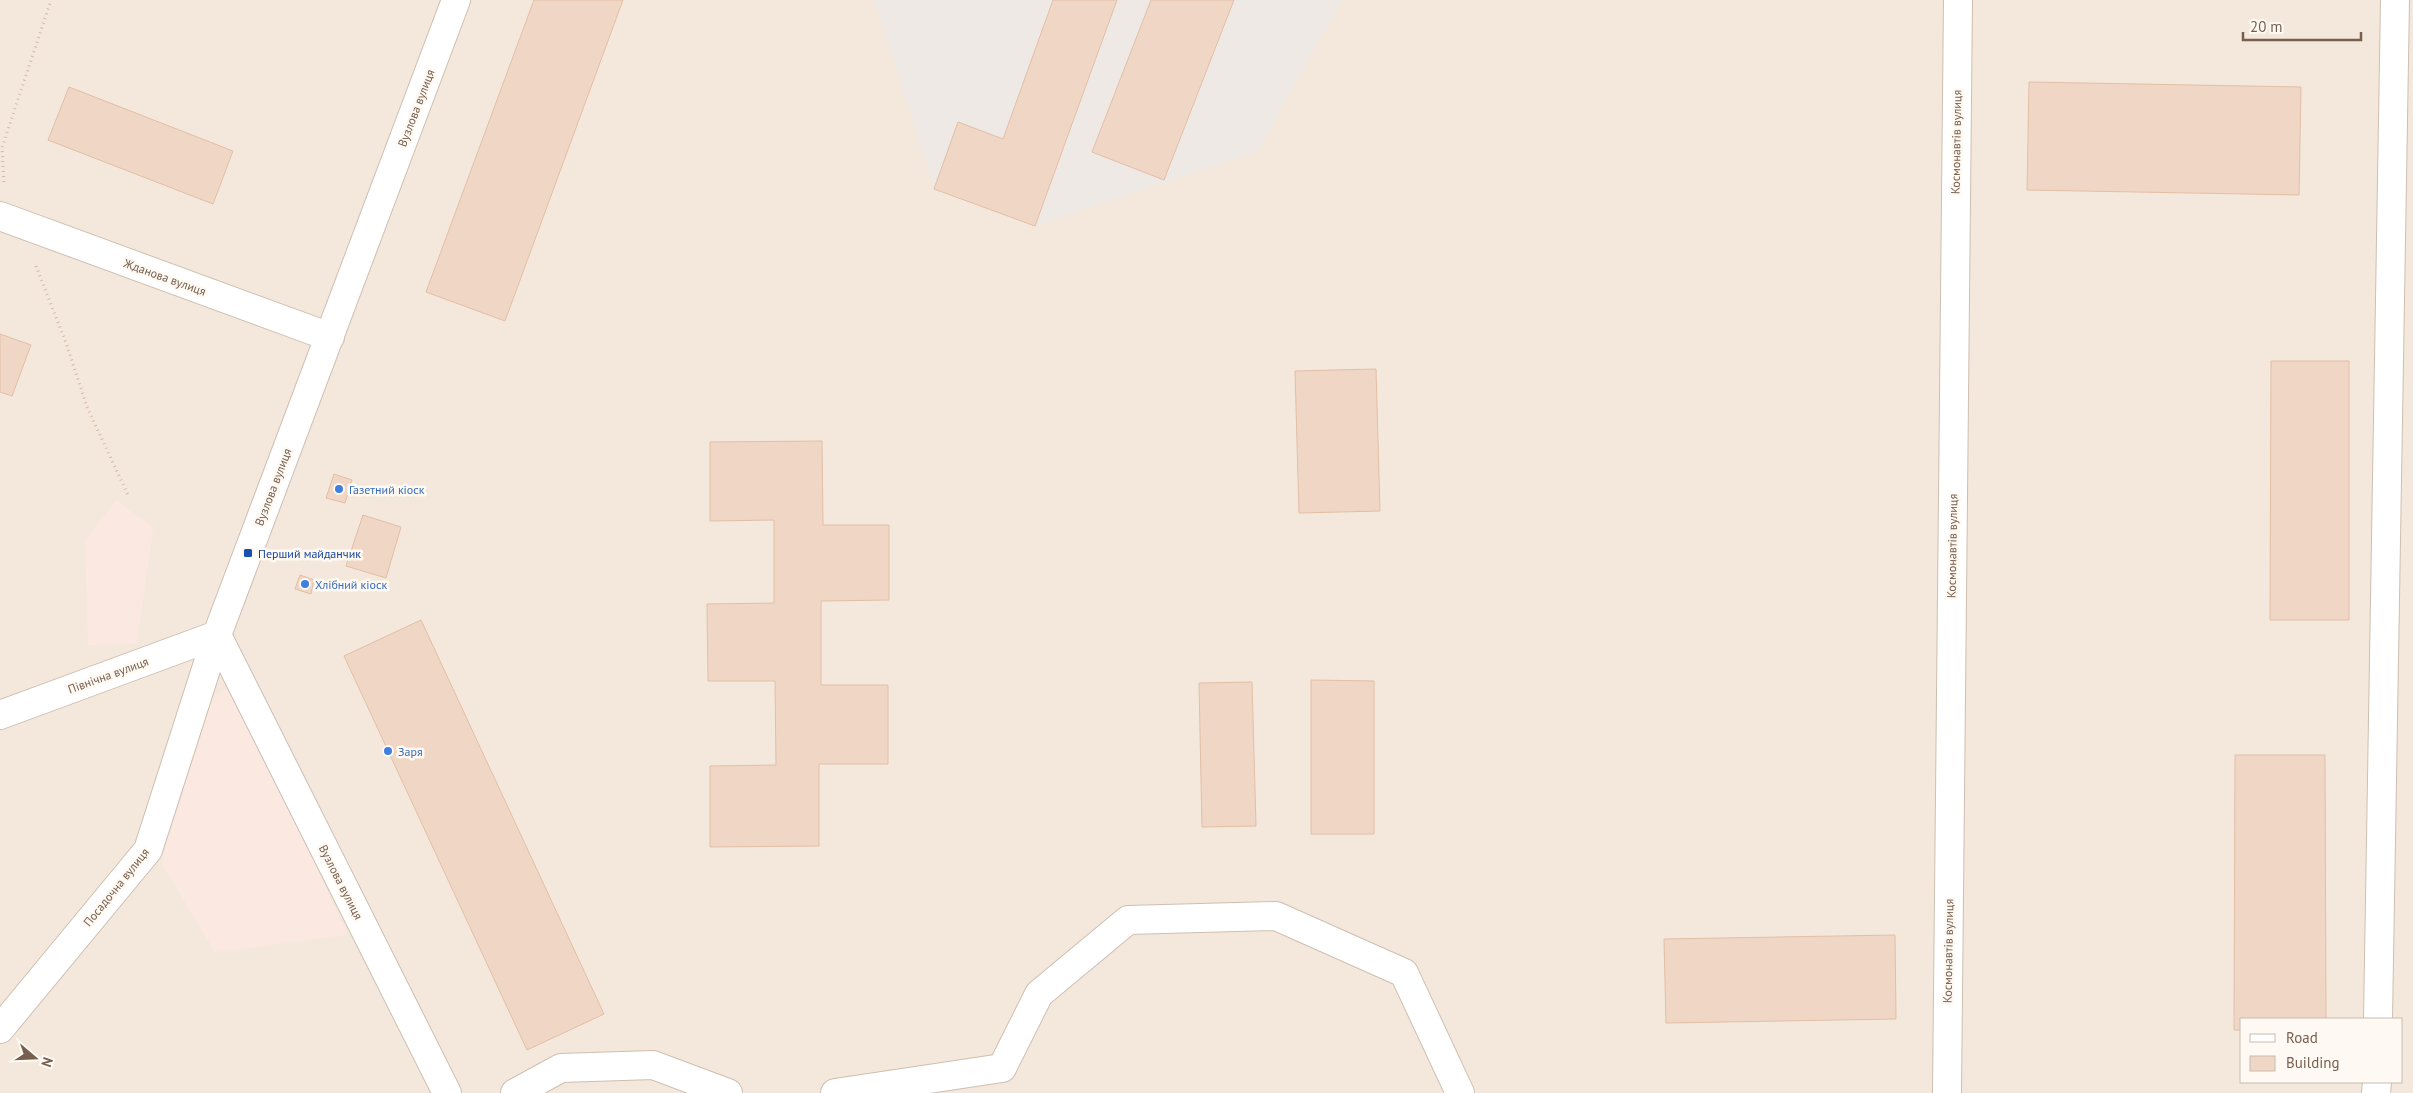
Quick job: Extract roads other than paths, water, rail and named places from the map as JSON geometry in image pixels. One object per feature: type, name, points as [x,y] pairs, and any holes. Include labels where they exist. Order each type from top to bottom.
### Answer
[{"type":"street","name":"Вузлова вулиця","points":[[447,1093],[217,635],[456,0]]},
{"type":"street","name":"Космонавтів вулиця","points":[[1947,1093],[1958,0]]},
{"type":"street","points":[[2378,1018],[2395,0]]},
{"type":"street","name":"Жданова вулиця","points":[[0,216],[330,338]]},
{"type":"street","name":"Північна вулиця","points":[[0,715],[217,635]]},
{"type":"street","name":"Посадочна вулиця","points":[[0,1029],[148,850],[217,635]]},
{"type":"street","points":[[835,1093],[1002,1068],[1039,994],[1128,920],[1276,916],[1404,973],[1460,1093]]},
{"type":"street","points":[[515,1093],[561,1068],[653,1065],[728,1093]]},
{"type":"place","name":"Газетний кіоск","points":[[339,489]]},
{"type":"place","name":"Перший майданчик","points":[[248,553]]},
{"type":"place","name":"Хлібний кіоск","points":[[305,584]]},
{"type":"place","name":"Заря","points":[[388,751]]}]
